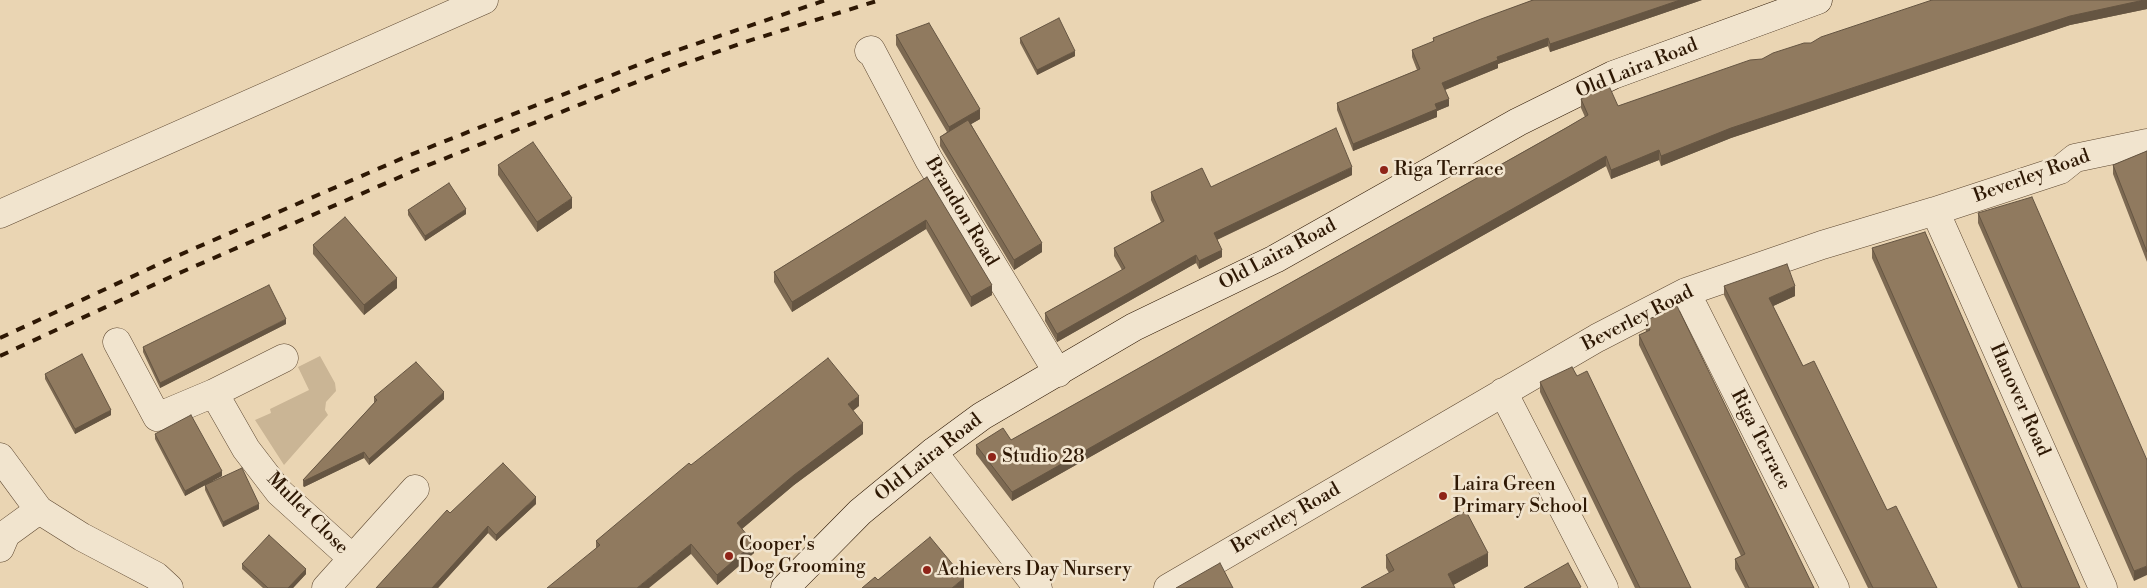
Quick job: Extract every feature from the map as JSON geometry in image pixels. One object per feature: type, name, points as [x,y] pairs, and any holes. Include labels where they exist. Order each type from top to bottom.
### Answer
[{"type":"street","points":[[0,214],[484,0]]},
{"type":"street","name":"Old Laira Road","points":[[785,588],[860,512],[933,452],[982,416],[1134,328],[1275,258],[1518,122],[1613,75],[1818,0]]},
{"type":"street","name":"Brandon Road","points":[[869,51],[871,50],[929,160],[1058,372]]},
{"type":"street","name":"Beverley Road","points":[[1168,588],[1503,392],[1598,338],[1686,292],[1822,245],[1935,212],[2060,170],[2075,158],[2147,143]]},
{"type":"street","name":"Hanover Road","points":[[1935,212],[2104,588]]},
{"type":"street","name":"Riga Terrace","points":[[1686,292],[1835,588]]},
{"type":"street","points":[[117,342],[157,417],[214,393],[284,358]]},
{"type":"street","points":[[1503,392],[1604,588]]},
{"type":"street","name":"Mullet Close","points":[[214,393],[246,449],[279,492],[352,558]]},
{"type":"street","points":[[933,452],[1038,588]]},
{"type":"street","points":[[0,457],[39,510],[82,537],[162,582]]},
{"type":"street","points":[[326,588],[415,489]]},
{"type":"street","points":[[0,548],[6,534],[39,510]]},
{"type":"shaded area","points":[[320,356],[335,383],[336,391],[326,402],[325,410],[328,415],[284,465],[255,420],[271,413],[270,409],[309,390],[298,367]]},
{"type":"building","points":[[1533,0],[1680,0],[1550,44],[1548,38],[1497,57],[1498,60],[1442,83],[1449,99],[1435,104],[1437,109],[1353,144],[1337,103],[1420,69],[1412,50],[1434,41],[1433,38]]},
{"type":"building","points":[[1932,0],[2144,0],[2070,16],[1731,128],[1661,156],[1659,150],[1611,170],[1606,156],[1012,492],[976,445],[1003,428],[1011,440],[1566,128],[1588,115],[1581,99],[1590,94],[1609,86],[1618,106],[1750,60],[1762,59],[1773,53],[1804,43],[1811,43],[1821,37]]},
{"type":"building","points":[[1059,18],[1075,51],[1037,70],[1020,38]]},
{"type":"building","points":[[929,23],[980,109],[949,127],[896,35]]},
{"type":"building","points":[[968,120],[1042,243],[1014,260],[940,137]]},
{"type":"building","points":[[1336,128],[1352,167],[1214,233],[1222,250],[1199,261],[1196,255],[1057,334],[1045,313],[1125,268],[1114,248],[1164,221],[1151,192],[1202,168],[1211,187]]},
{"type":"building","points":[[533,142],[572,198],[537,222],[498,165]]},
{"type":"building","points":[[2147,151],[2147,252],[2113,165]]},
{"type":"building","points":[[927,177],[992,285],[971,297],[926,220],[792,302],[774,272]]},
{"type":"building","points":[[449,183],[466,209],[425,236],[408,210]]},
{"type":"building","points":[[2032,197],[2147,460],[2147,566],[2134,571],[1978,213]]},
{"type":"building","points":[[345,217],[397,278],[364,305],[313,245]]},
{"type":"building","points":[[1925,232],[2080,588],[2022,588],[1872,248]]},
{"type":"building","points":[[1787,264],[1795,286],[1769,298],[1803,366],[1814,361],[1887,510],[1896,506],[1937,588],[1873,588],[1724,286]]},
{"type":"building","points":[[269,285],[286,319],[160,383],[143,347]]},
{"type":"building","points":[[1677,306],[1814,588],[1749,588],[1735,559],[1745,554],[1639,335],[1650,330],[1645,321]]},
{"type":"building","points":[[82,354],[111,410],[75,429],[45,374]]},
{"type":"building","points":[[828,358],[859,396],[848,404],[863,423],[794,475],[737,523],[754,543],[717,575],[691,544],[637,588],[547,588],[600,545],[596,541],[689,463],[691,465]]},
{"type":"building","points":[[416,362],[444,392],[369,459],[364,452],[304,481],[377,400],[374,397]]},
{"type":"building","points":[[1572,367],[1577,376],[1587,371],[1691,588],[1640,588],[1540,382]]},
{"type":"building","points":[[191,415],[222,471],[185,491],[155,434]]},
{"type":"building","points":[[503,463],[536,497],[496,535],[488,526],[432,588],[376,588],[447,510],[450,513]]},
{"type":"building","points":[[242,468],[259,504],[223,522],[205,485]]},
{"type":"building","points":[[1466,511],[1488,553],[1448,574],[1455,588],[1361,588],[1394,570],[1386,555]]},
{"type":"building","points":[[269,535],[306,569],[288,588],[268,588],[242,564]]},
{"type":"building","points":[[930,537],[964,578],[952,588],[862,588],[875,577],[878,580]]},
{"type":"building","points":[[1220,563],[1233,588],[1176,588]]},
{"type":"building","points":[[1568,563],[1581,587],[1524,588]]},
{"type":"railway","points":[[0,338],[170,259],[410,155],[663,55],[826,0]]},
{"type":"railway","points":[[0,356],[177,274],[416,170],[664,71],[745,42],[880,0]]},
{"type":"place","name":"Riga Terrace","points":[[1384,170]]},
{"type":"place","name":"Studio 28","points":[[992,457]]},
{"type":"place","name":"Laira Green Primary School","points":[[1443,496]]},
{"type":"place","name":"Cooper's Dog Grooming","points":[[729,556]]},
{"type":"place","name":"Achievers Day Nursery","points":[[927,570]]}]
